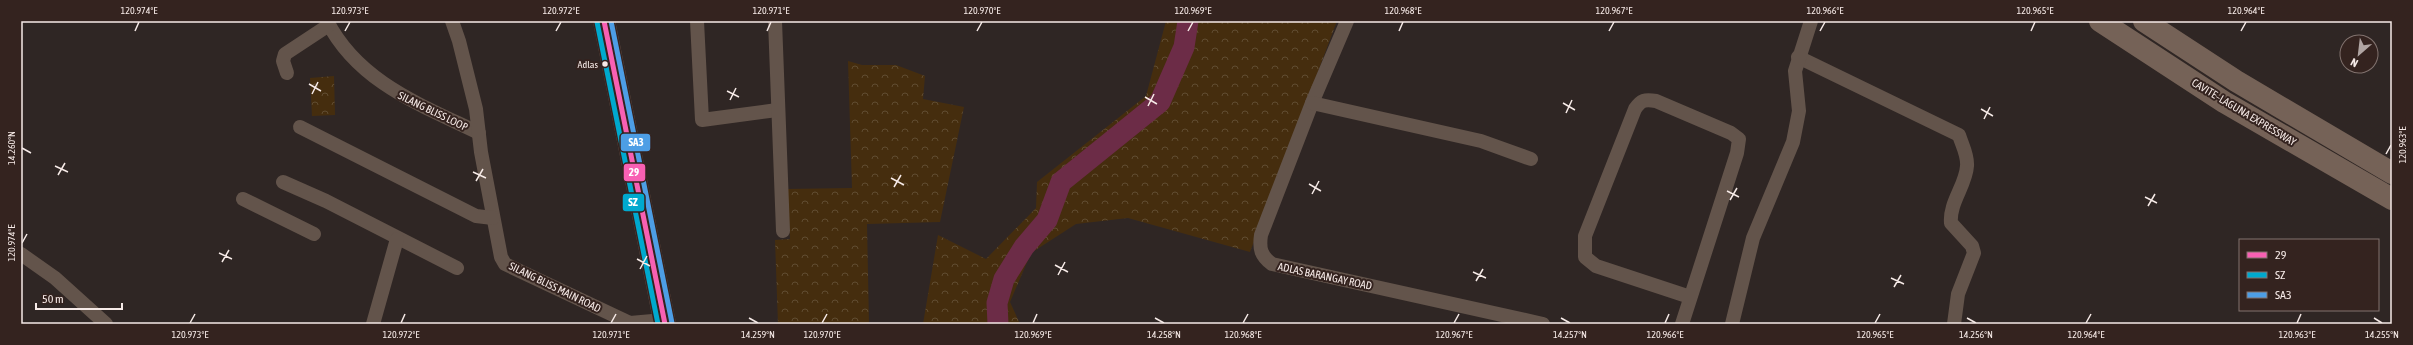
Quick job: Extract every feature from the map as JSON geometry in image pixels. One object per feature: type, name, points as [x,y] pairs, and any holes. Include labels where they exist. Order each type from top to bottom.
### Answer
[{"type":"highway","name":"CAVITE–LAGUNA EXPRESSWAY","points":[[2100,21],[2224,102],[2392,199]]},
{"type":"highway","name":"CAVITE–LAGUNA EXPRESSWAY","points":[[2144,21],[2236,81],[2392,173]]},
{"type":"main road","points":[[604,21],[664,322]]},
{"type":"street","name":"SILANG BLISS LOOP","points":[[452,21],[459,41],[476,109],[479,133]]},
{"type":"street","points":[[697,21],[702,120],[777,110]]},
{"type":"street","points":[[775,21],[777,110],[783,231]]},
{"type":"street","name":"ADLAS BARANGAY ROAD","points":[[1347,21],[1312,103],[1261,235],[1260,247],[1263,258],[1272,264],[1543,324]]},
{"type":"street","points":[[1732,324],[1753,238],[1793,142],[1799,112],[1795,71],[1798,57],[1811,21]]},
{"type":"street","name":"SILANG BLISS LOOP","points":[[328,23],[348,52],[371,76],[404,97],[479,133]]},
{"type":"street","points":[[287,73],[283,61],[285,54],[328,23]]},
{"type":"street","points":[[1798,57],[1959,135],[1967,157],[1967,166],[1951,214],[1951,224],[1972,246],[1974,253],[1958,294],[1954,324]]},
{"type":"street","points":[[1682,324],[1737,153],[1739,139],[1731,133],[1656,101],[1647,99],[1640,102],[1632,116],[1585,236],[1585,257],[1596,266],[1690,297]]},
{"type":"street","points":[[1312,103],[1482,141],[1531,159]]},
{"type":"street","points":[[300,127],[476,216],[493,218]]},
{"type":"street","name":"SILANG BLISS MAIN ROAD","points":[[479,133],[493,218],[501,256],[505,264],[630,323],[664,322]]},
{"type":"street","points":[[283,182],[326,201],[397,239],[457,268]]},
{"type":"street","points":[[243,199],[314,234]]},
{"type":"street","points":[[373,324],[397,239]]},
{"type":"street","points":[[21,254],[55,278],[106,324]]},
{"type":"green space","points":[[1166,21],[1337,21],[1250,252],[1128,218],[1076,224],[1031,253],[1010,302],[1020,324],[923,324],[938,235],[986,259],[1036,208],[1037,182],[1146,96]]},
{"type":"green space","points":[[848,61],[862,65],[896,65],[925,76],[923,99],[964,107],[940,222],[867,224],[869,324],[778,324],[775,240],[790,239],[787,189],[852,188]]},
{"type":"green space","points":[[334,76],[335,115],[312,116],[310,78]]},
{"type":"waterway","points":[[998,324],[997,303],[1004,279],[1024,247],[1047,220],[1061,182],[1160,102],[1184,47],[1188,21]]},
{"type":"transit line","name":"29","points":[[604,21],[665,324]]},
{"type":"transit line","name":"SA3","points":[[611,21],[672,323]]},
{"type":"transit line","name":"SZ","points":[[597,22],[658,324]]},
{"type":"place","name":"Adlas","points":[[605,64]]}]
